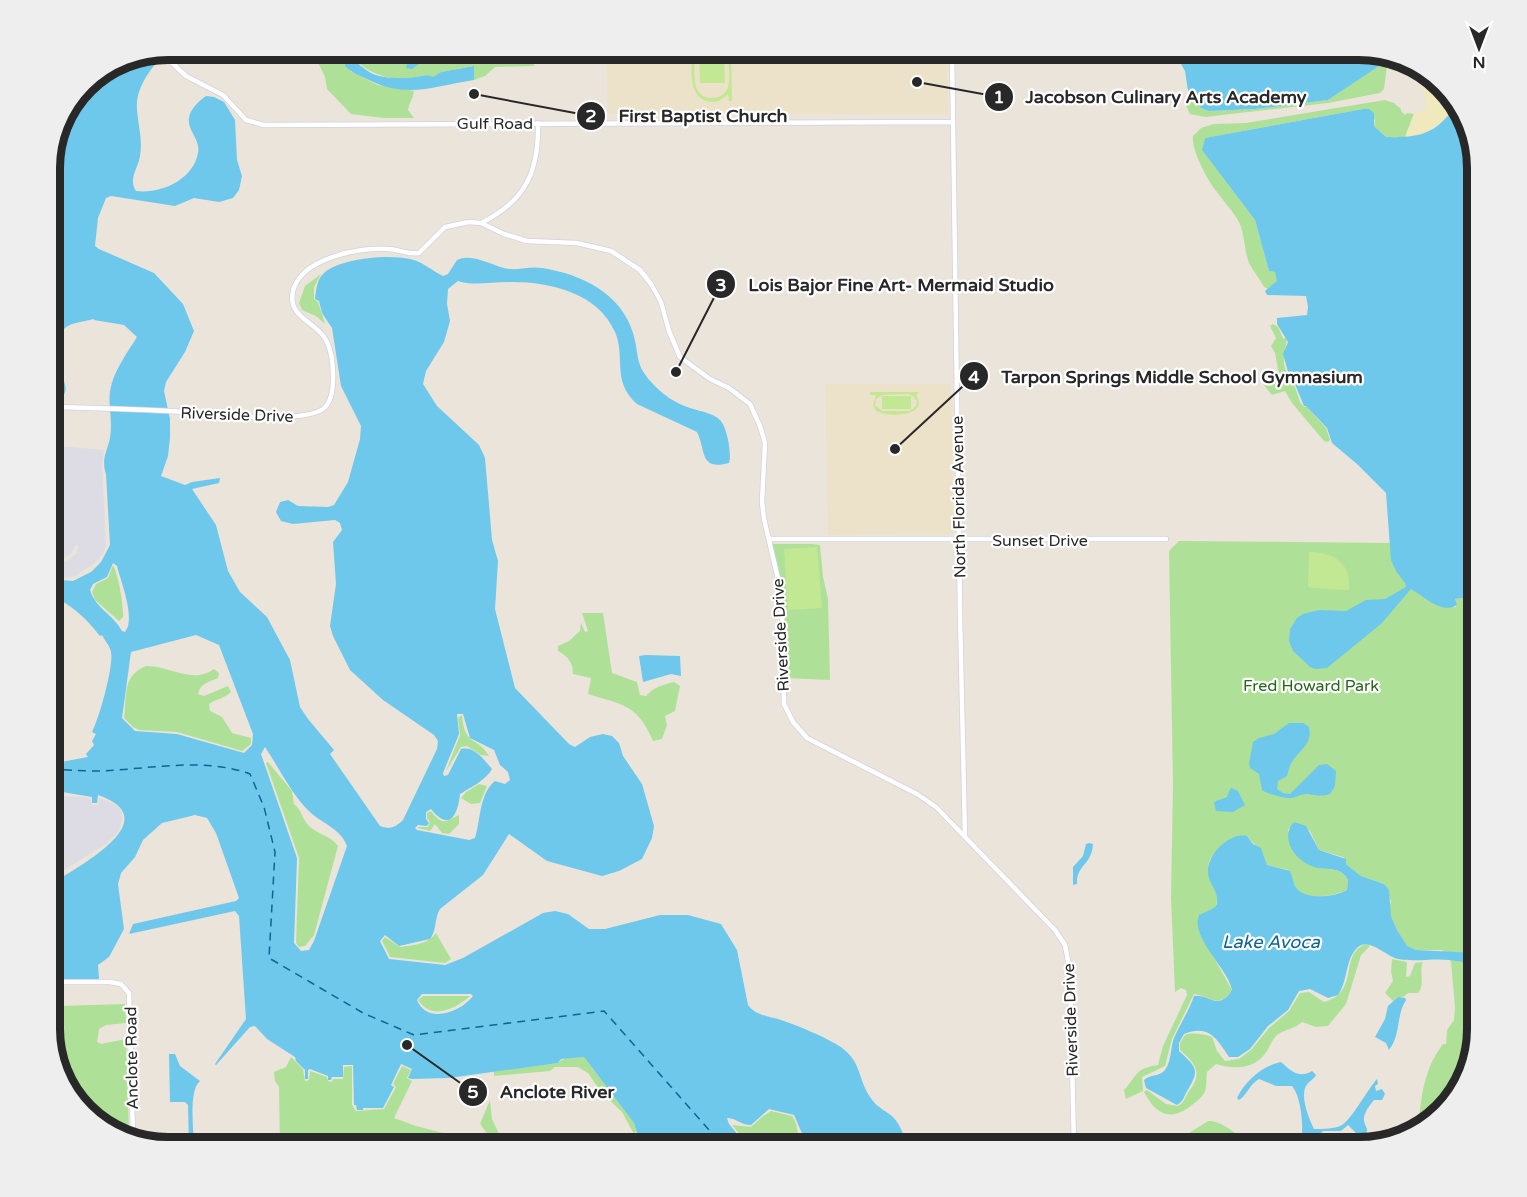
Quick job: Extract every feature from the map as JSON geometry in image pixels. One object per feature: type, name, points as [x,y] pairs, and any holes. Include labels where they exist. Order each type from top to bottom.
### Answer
[{"type":"street","name":"Gulf Road","points":[[169,60],[186,76],[223,95],[243,118],[255,124],[953,122]]},
{"type":"street","name":"North Florida Avenue","points":[[952,60],[965,836]]},
{"type":"street","points":[[481,223],[512,203],[527,183],[537,156],[538,123]]},
{"type":"street","name":"Riverside Drive","points":[[60,407],[294,417],[310,415],[322,410],[330,401],[333,388],[330,352],[326,338],[302,319],[294,307],[294,290],[301,277],[320,263],[355,251],[385,248],[410,254],[419,253],[445,227],[464,222],[481,223],[504,234],[527,241],[577,243],[600,247],[641,271],[659,297],[680,357],[710,380],[729,388],[750,404],[760,426],[765,448],[762,508],[779,583],[784,704],[793,722],[807,738],[929,801],[1054,930],[1065,945],[1070,980],[1074,1137]]},
{"type":"street","name":"Sunset Drive","points":[[770,539],[1166,539]]},
{"type":"street","points":[[955,826],[965,818]]},
{"type":"street","name":"Anclote Road","points":[[60,982],[110,982],[121,984],[129,993],[133,1131]]},
{"type":"shaded area","points":[[606,60],[947,60],[948,114],[608,114]]},
{"type":"shaded area","points":[[825,384],[951,384],[954,534],[828,535]]},
{"type":"shaded area","points":[[60,446],[104,450],[102,466],[106,544],[103,554],[96,562],[75,576],[60,579],[60,560],[67,561],[76,554],[79,546],[76,545],[70,555],[63,558],[60,556]]},
{"type":"shaded area","points":[[60,796],[90,798],[92,805],[98,805],[99,798],[115,804],[122,812],[122,819],[119,831],[107,843],[60,873]]},
{"type":"green space","points":[[317,60],[407,60],[406,68],[423,60],[534,60],[534,66],[495,67],[485,76],[474,80],[473,66],[441,72],[433,78],[425,76],[390,78],[377,74],[360,64],[350,71],[378,85],[414,91],[408,110],[414,118],[384,118],[351,114],[327,89],[325,77]]},
{"type":"green space","points":[[692,60],[695,60],[696,87],[707,98],[717,98],[728,87],[728,60],[731,60],[732,101],[729,101],[728,94],[716,102],[701,98],[693,87]]},
{"type":"green space","points":[[699,60],[724,60],[725,83],[700,83]]},
{"type":"green space","points":[[1381,64],[1387,66],[1384,89],[1380,93],[1328,103],[1205,117],[1190,114],[1184,101],[1189,97],[1201,108],[1209,111],[1255,109],[1328,100]]},
{"type":"green space","points":[[1385,100],[1394,103],[1405,115],[1414,114],[1405,137],[1386,137],[1374,126],[1375,120],[1363,109],[1205,138],[1203,151],[1255,220],[1269,271],[1275,272],[1278,281],[1268,289],[1264,287],[1249,263],[1239,222],[1213,187],[1201,165],[1193,136],[1201,128],[1214,124],[1246,123]]},
{"type":"green space","points":[[321,274],[314,287],[314,299],[318,302],[325,324],[316,316],[302,310],[299,303],[305,286]]},
{"type":"green space","points":[[1273,324],[1278,327],[1283,338],[1287,339],[1284,354],[1285,369],[1292,378],[1300,402],[1326,428],[1330,440],[1328,442],[1324,441],[1292,403],[1285,391],[1272,395],[1263,384],[1280,380],[1275,353],[1271,346],[1276,338],[1270,326]]},
{"type":"green space","points":[[870,392],[918,392],[916,395],[919,402],[917,408],[906,414],[884,414],[876,410],[873,405],[876,395],[870,395]],"holes":[[[908,394],[917,401],[916,406],[910,411],[882,411],[875,405],[876,399],[882,395]]]},
{"type":"green space","points":[[882,396],[911,396],[911,409],[882,409]]},
{"type":"green space","name":"Fred Howard Park","points":[[1179,541],[1392,543],[1392,554],[1402,577],[1421,596],[1444,606],[1456,607],[1455,599],[1467,597],[1466,1043],[1461,1064],[1449,1089],[1419,1119],[1427,1074],[1436,1054],[1443,1044],[1446,1044],[1447,1030],[1454,1020],[1451,962],[1442,950],[1416,950],[1406,946],[1391,916],[1389,909],[1391,901],[1384,884],[1361,876],[1346,864],[1343,857],[1319,850],[1310,831],[1296,822],[1288,830],[1301,860],[1316,867],[1341,873],[1348,880],[1347,890],[1320,896],[1305,895],[1299,892],[1288,870],[1267,865],[1257,847],[1247,836],[1225,845],[1213,855],[1208,868],[1218,898],[1199,931],[1232,990],[1223,999],[1218,1000],[1194,994],[1172,1039],[1165,1066],[1142,1077],[1143,1091],[1126,1099],[1124,1090],[1138,1073],[1145,1068],[1158,1065],[1163,1046],[1187,995],[1186,990],[1181,988],[1175,992],[1171,897],[1173,785],[1169,551]]},
{"type":"green space","points":[[772,544],[820,545],[828,599],[830,680],[785,678],[782,584]]},
{"type":"green space","points":[[817,547],[822,608],[788,610],[784,549]]},
{"type":"green space","points":[[1309,552],[1326,554],[1339,561],[1347,573],[1349,590],[1308,586]]},
{"type":"green space","points":[[113,565],[123,606],[123,617],[119,621],[95,600],[92,592],[96,584],[108,578]]},
{"type":"green space","points":[[582,613],[603,613],[612,673],[637,682],[640,695],[646,696],[652,690],[674,682],[680,686],[675,711],[665,716],[667,725],[662,739],[653,741],[641,720],[628,708],[588,694],[591,678],[573,674],[569,660],[558,651],[558,646],[569,641],[580,631],[581,623],[585,632],[588,631]]},
{"type":"green space","points":[[146,666],[155,666],[189,675],[206,673],[214,669],[219,673],[218,678],[203,685],[198,694],[204,696],[228,686],[231,692],[209,704],[210,711],[222,717],[232,733],[251,738],[251,744],[242,751],[177,732],[139,730],[133,727],[124,718],[127,687],[133,675]]},
{"type":"green space","points":[[462,715],[465,732],[489,756],[481,755],[467,746],[461,747],[446,771],[460,735],[458,718]]},
{"type":"green space","points":[[268,762],[292,791],[294,804],[307,824],[338,846],[314,935],[305,946],[299,947],[296,943],[299,858],[266,763]]},
{"type":"green space","points":[[479,784],[487,786],[480,803],[471,804],[461,798],[466,792]]},
{"type":"green space","points":[[431,811],[442,821],[448,821],[459,815],[459,824],[449,834],[442,833],[435,824],[430,831],[418,828],[428,827],[430,822],[427,813]]},
{"type":"green space","points":[[436,933],[451,959],[445,963],[390,957],[382,941],[385,937],[400,947],[410,946],[424,942]]},
{"type":"green space","points":[[1366,944],[1370,946],[1361,955],[1346,1004],[1328,1026],[1316,1027],[1302,1022],[1283,1031],[1277,1035],[1259,1060],[1248,1066],[1229,1067],[1216,1064],[1207,1072],[1206,1089],[1200,1099],[1177,1113],[1165,1114],[1149,1100],[1144,1092],[1147,1090],[1166,1104],[1178,1106],[1184,1101],[1193,1085],[1197,1074],[1196,1069],[1180,1050],[1180,1043],[1185,1035],[1198,1034],[1212,1037],[1217,1051],[1225,1061],[1239,1059],[1251,1050],[1269,1028],[1289,1011],[1300,993],[1309,992],[1324,1002],[1335,997],[1346,982],[1353,956]]},
{"type":"green space","points":[[1392,959],[1407,962],[1406,977],[1410,976],[1415,963],[1423,962],[1418,993],[1408,993],[1393,1001],[1385,993],[1393,981]]},
{"type":"green space","points":[[423,996],[470,996],[451,1009],[437,1011],[430,1010],[418,1000]]},
{"type":"green space","points":[[125,1004],[126,1023],[106,1025],[99,1029],[97,1042],[101,1044],[126,1039],[129,1129],[102,1115],[82,1095],[74,1083],[62,1050],[60,1006]]},
{"type":"green space","points":[[291,1057],[303,1069],[305,1081],[309,1080],[310,1071],[327,1077],[328,1081],[332,1082],[333,1079],[343,1079],[344,1067],[352,1066],[352,1105],[356,1111],[384,1109],[396,1087],[393,1084],[402,1066],[411,1070],[407,1078],[412,1081],[394,1118],[447,1134],[450,1137],[280,1137],[279,1087],[275,1081],[274,1072],[286,1067]]},
{"type":"green space","points":[[584,1057],[634,1123],[636,1131],[634,1134],[622,1112],[601,1092],[588,1073],[578,1067],[555,1067],[550,1071],[494,1076],[494,1071],[558,1063],[567,1058]]},
{"type":"green space","points":[[490,1100],[492,1119],[501,1137],[490,1137],[480,1124]]},
{"type":"green space","points":[[771,1111],[792,1116],[798,1137],[742,1137],[732,1125],[751,1127]]},
{"type":"green space","points":[[1208,1121],[1224,1125],[1238,1135],[1233,1136],[1235,1137],[1178,1137],[1189,1133]]},
{"type":"sand","points":[[1421,80],[1451,111],[1425,134],[1405,137],[1414,114],[1427,109]]},
{"type":"water","points":[[159,60],[142,85],[137,101],[141,150],[133,178],[136,191],[165,187],[183,178],[190,171],[198,153],[196,139],[189,122],[193,108],[206,96],[224,102],[235,120],[237,160],[242,176],[239,190],[233,198],[219,202],[194,198],[175,206],[111,196],[106,198],[98,218],[95,246],[154,273],[183,304],[194,331],[185,352],[166,382],[164,391],[170,419],[170,438],[168,456],[161,476],[185,485],[220,478],[219,483],[192,489],[216,525],[228,571],[240,592],[267,617],[290,660],[300,707],[334,750],[330,754],[380,826],[387,828],[403,820],[437,749],[438,741],[434,735],[383,700],[350,670],[333,636],[330,626],[336,584],[333,542],[342,530],[340,523],[335,520],[293,524],[281,521],[276,512],[280,502],[288,500],[298,506],[328,507],[334,505],[348,482],[360,439],[361,426],[341,386],[332,328],[322,313],[319,301],[315,299],[317,285],[322,275],[331,268],[365,258],[390,257],[415,260],[443,276],[448,274],[457,260],[470,258],[503,268],[538,268],[557,271],[585,281],[609,296],[627,319],[633,333],[640,365],[646,376],[656,387],[679,404],[710,414],[723,423],[730,453],[729,463],[719,465],[708,461],[697,432],[637,404],[624,387],[618,341],[607,318],[584,298],[555,287],[523,282],[476,284],[458,281],[448,289],[447,304],[450,321],[444,342],[426,371],[423,384],[437,406],[479,445],[485,458],[492,540],[498,561],[495,609],[515,688],[569,744],[575,747],[590,737],[603,734],[612,736],[619,743],[623,756],[642,784],[654,826],[652,838],[642,859],[619,871],[602,876],[547,861],[509,834],[483,875],[440,909],[430,939],[399,946],[385,935],[380,941],[389,959],[445,965],[463,958],[543,913],[555,911],[568,914],[589,929],[605,929],[660,915],[688,915],[721,924],[737,950],[748,1005],[751,1009],[759,1014],[809,1031],[845,1050],[856,1064],[868,1093],[875,1103],[892,1116],[905,1137],[804,1137],[794,1115],[769,1109],[751,1125],[727,1118],[740,1137],[638,1137],[634,1123],[584,1057],[561,1059],[558,1063],[449,1078],[408,1078],[412,1069],[401,1064],[391,1085],[394,1087],[383,1108],[363,1108],[363,1110],[357,1110],[354,1105],[353,1065],[343,1065],[343,1077],[332,1077],[328,1080],[328,1076],[310,1069],[308,1079],[305,1079],[305,1070],[295,1057],[267,1039],[255,1026],[250,1027],[216,1065],[246,1019],[239,916],[235,911],[129,934],[133,924],[236,901],[239,898],[216,833],[207,818],[195,815],[162,823],[143,840],[135,857],[121,873],[118,884],[124,929],[109,957],[98,965],[99,979],[60,980],[60,879],[95,856],[110,843],[121,830],[124,817],[118,805],[98,795],[97,803],[92,803],[92,797],[60,792],[60,762],[88,757],[86,754],[94,745],[92,741],[96,734],[92,732],[105,692],[111,659],[110,650],[102,635],[100,636],[84,617],[60,600],[60,580],[73,581],[91,572],[101,562],[110,545],[104,464],[111,432],[110,391],[117,370],[137,337],[124,325],[94,319],[65,328],[61,346],[62,372],[66,388],[60,398],[60,161],[68,126],[87,97],[114,74],[126,68]],"holes":[[[113,563],[117,566],[128,609],[128,626],[125,632],[96,602],[90,590],[93,584],[107,577]],[[196,635],[219,645],[253,734],[252,745],[244,753],[177,734],[135,731],[122,718],[131,652]],[[457,714],[463,714],[470,738],[494,750],[500,765],[508,772],[510,780],[505,784],[495,781],[490,786],[483,800],[475,838],[469,840],[415,828],[418,825],[427,826],[429,823],[426,819],[426,812],[431,809],[443,820],[452,818],[460,794],[482,780],[492,769],[475,752],[461,749],[448,775],[444,776],[443,773],[459,734]],[[265,747],[304,806],[341,835],[347,846],[309,950],[301,951],[294,943],[297,858],[261,754]],[[422,994],[471,994],[473,996],[453,1011],[436,1014],[422,1008],[417,1000]]]},
{"type":"water","points":[[350,60],[375,75],[392,78],[433,77],[441,72],[474,66],[474,80],[434,88],[396,89],[383,86],[353,72],[345,66],[345,63]]},
{"type":"water","points":[[407,60],[424,60],[412,69],[406,68]]},
{"type":"water","points":[[1179,60],[1366,60],[1384,63],[1328,100],[1255,109],[1209,111],[1201,108],[1189,97],[1185,71]]},
{"type":"water","points":[[1363,109],[1369,109],[1374,113],[1374,126],[1386,137],[1418,135],[1427,132],[1435,128],[1451,111],[1461,133],[1467,168],[1467,597],[1455,599],[1457,605],[1445,608],[1411,589],[1382,623],[1327,668],[1315,669],[1293,651],[1289,641],[1290,629],[1297,618],[1319,610],[1346,611],[1366,600],[1385,599],[1406,587],[1391,560],[1386,493],[1332,443],[1327,428],[1304,406],[1292,377],[1289,375],[1283,354],[1288,342],[1277,324],[1277,318],[1307,315],[1306,296],[1267,295],[1265,291],[1277,281],[1275,272],[1269,271],[1255,220],[1202,150],[1205,138]]},
{"type":"water","points":[[639,656],[680,656],[681,676],[671,674],[643,682]]},
{"type":"water","points":[[1289,723],[1303,723],[1309,727],[1310,733],[1305,746],[1291,764],[1287,776],[1278,781],[1277,789],[1290,794],[1319,765],[1327,764],[1336,771],[1335,786],[1330,794],[1321,796],[1304,794],[1288,798],[1262,790],[1259,774],[1250,768],[1249,763],[1253,742],[1274,734]]},
{"type":"water","points":[[1232,788],[1238,791],[1245,805],[1233,812],[1216,811],[1214,803],[1227,797]]},
{"type":"water","name":"Lake Avoca","points":[[1295,822],[1306,826],[1319,850],[1346,859],[1346,864],[1361,876],[1384,884],[1389,890],[1391,916],[1407,946],[1416,950],[1467,953],[1467,963],[1398,959],[1371,945],[1361,945],[1350,958],[1344,983],[1338,995],[1328,998],[1310,989],[1299,991],[1288,1010],[1268,1026],[1250,1049],[1238,1057],[1229,1057],[1216,1039],[1206,1032],[1193,1031],[1184,1034],[1179,1043],[1179,1051],[1193,1066],[1195,1075],[1183,1100],[1177,1105],[1146,1088],[1144,1080],[1165,1070],[1174,1038],[1194,996],[1218,1001],[1232,990],[1224,972],[1204,943],[1198,924],[1199,915],[1214,908],[1217,904],[1208,872],[1215,852],[1234,837],[1247,836],[1253,844],[1261,848],[1267,865],[1290,871],[1296,887],[1301,892],[1321,896],[1347,890],[1348,880],[1342,873],[1311,866],[1298,858],[1288,839],[1291,825]]},
{"type":"water","points":[[1086,844],[1093,844],[1092,851],[1079,873],[1077,884],[1073,885],[1073,867],[1083,856]]},
{"type":"water","points":[[1398,997],[1406,1000],[1393,1044],[1389,1050],[1386,1043],[1375,1037],[1385,1019],[1388,1006]]},
{"type":"water","points":[[169,1054],[175,1054],[180,1066],[200,1081],[194,1093],[194,1137],[189,1137],[188,1105],[185,1102],[170,1102]]},
{"type":"water","points":[[1281,1062],[1295,1073],[1303,1074],[1312,1071],[1316,1075],[1304,1091],[1308,1114],[1314,1129],[1333,1128],[1346,1122],[1377,1079],[1376,1091],[1382,1089],[1385,1094],[1382,1100],[1374,1100],[1366,1111],[1364,1121],[1366,1134],[1363,1136],[1357,1134],[1348,1125],[1341,1131],[1323,1131],[1317,1137],[1301,1137],[1301,1113],[1298,1097],[1292,1086],[1276,1086],[1259,1079],[1242,1098],[1239,1100],[1237,1098],[1255,1075]]},
{"type":"water","points":[[1241,1134],[1253,1137],[1233,1137]]},
{"type":"ferry route","points":[[60,769],[101,771],[195,765],[214,766],[250,774],[264,807],[275,852],[269,958],[363,1013],[414,1035],[604,1011],[715,1137]]},
{"type":"place","name":"Jacobson Culinary Arts Academy","points":[[917,82]]},
{"type":"place","name":"First Baptist Church","points":[[474,94]]},
{"type":"place","name":"Lois Bajor Fine Art- Mermaid Studio","points":[[676,372]]},
{"type":"place","name":"Tarpon Springs Middle School Gymnasium","points":[[895,449]]},
{"type":"place","name":"Anclote River","points":[[407,1045]]}]
